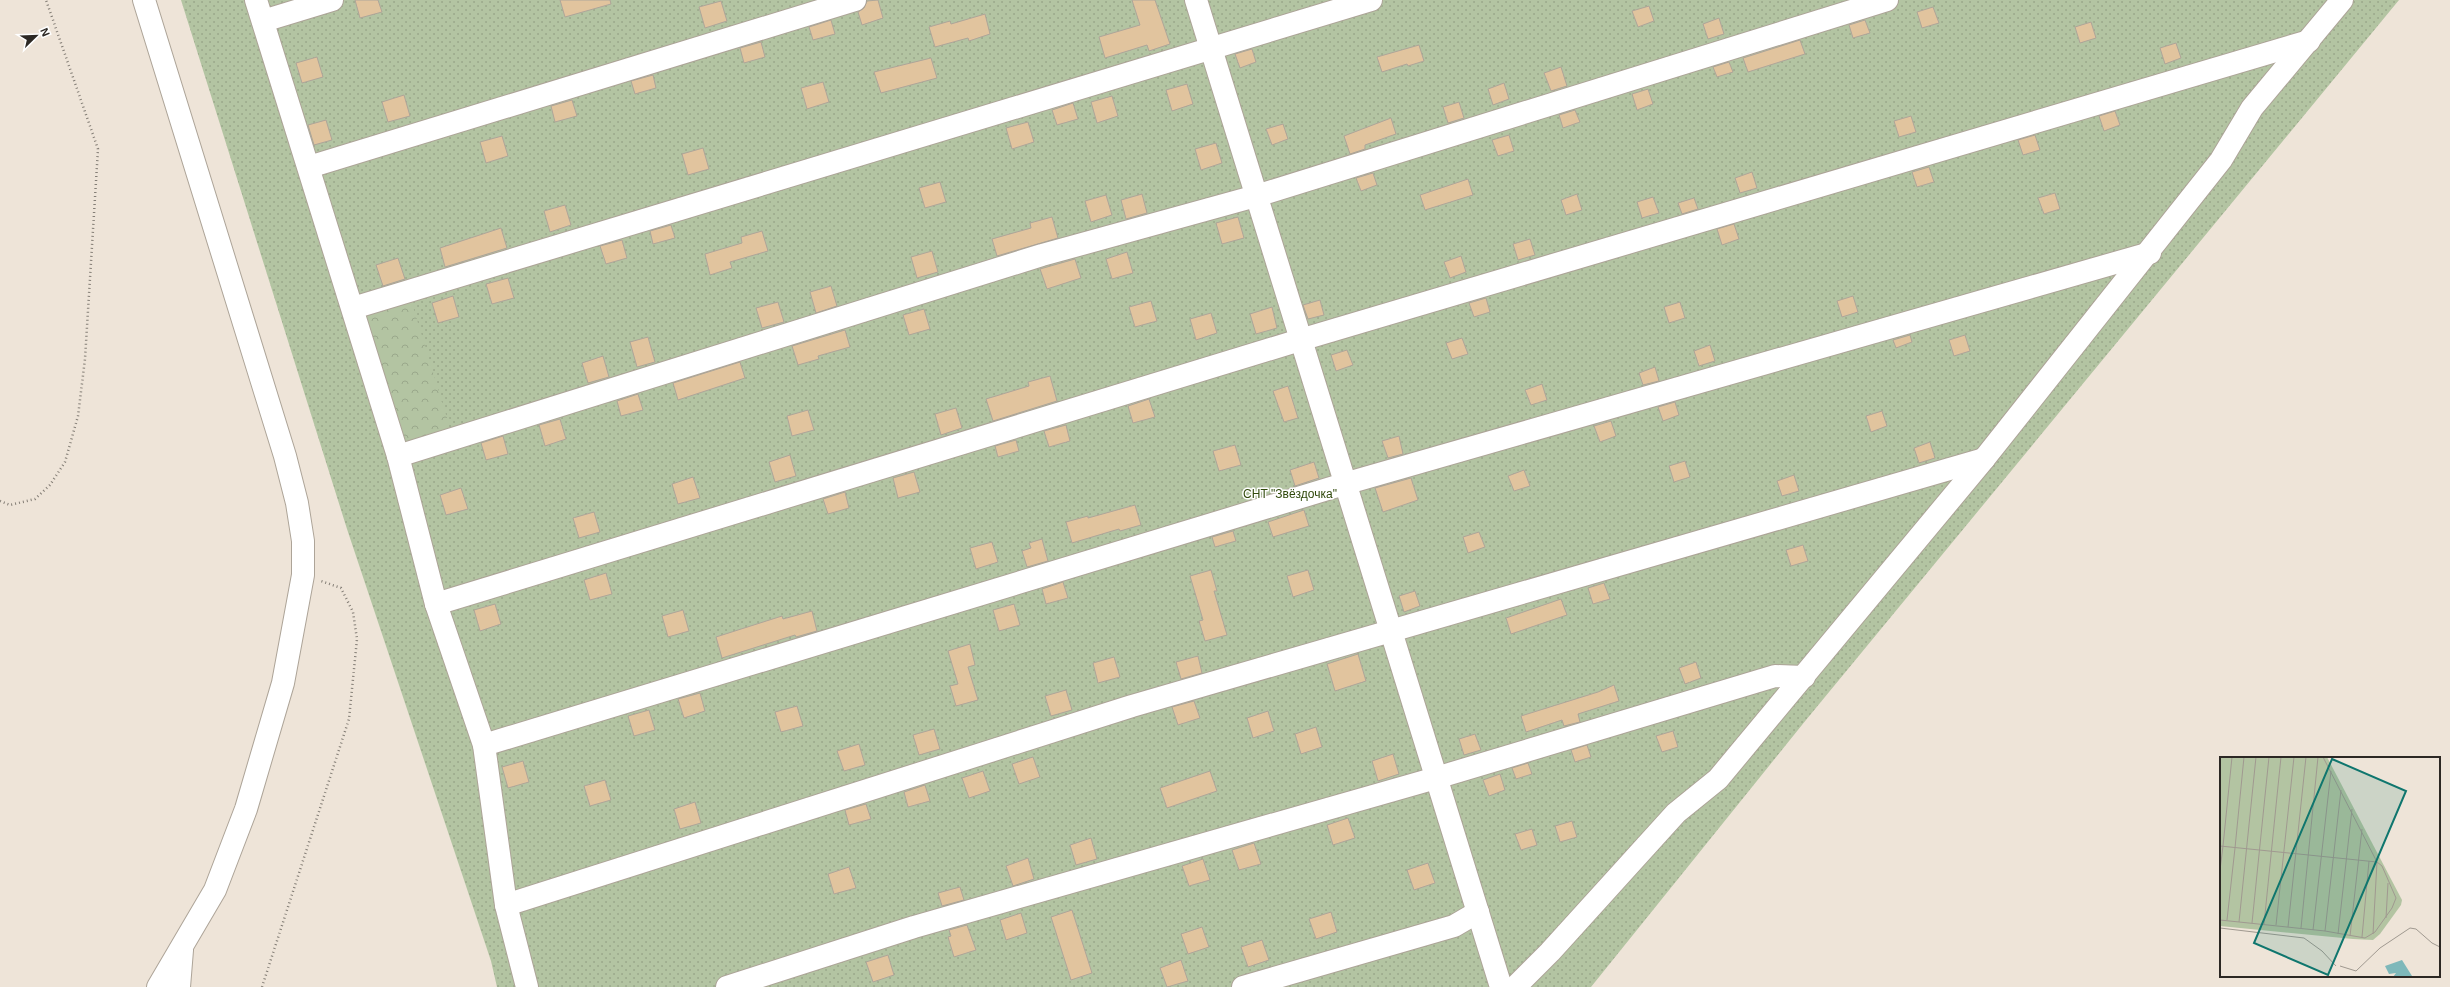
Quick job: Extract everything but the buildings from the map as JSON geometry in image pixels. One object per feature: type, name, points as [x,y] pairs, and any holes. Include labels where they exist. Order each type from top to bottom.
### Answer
[{"type":"street","points":[[144,0],[285,456],[300,518],[303,541],[303,575],[283,683],[246,809],[215,890],[158,987]]},
{"type":"street","points":[[256,0],[309,166],[398,456],[436,604],[484,745],[506,905],[527,987]]},
{"type":"street","points":[[263,21],[332,0]]},
{"type":"street","points":[[309,166],[855,0]]},
{"type":"street","points":[[1196,0],[1344,484],[1501,987]]},
{"type":"street","points":[[353,308],[1372,0]]},
{"type":"street","points":[[398,456],[1042,255],[1256,196],[1887,0]]},
{"type":"street","points":[[1516,987],[1550,952],[1676,813],[1718,780],[1984,459],[2150,253],[2221,160],[2252,108],[2342,0]]},
{"type":"street","points":[[436,604],[1300,340],[2309,41]]},
{"type":"street","points":[[484,745],[1344,484],[2150,253]]},
{"type":"street","points":[[506,905],[1132,706],[1984,459]]},
{"type":"street","points":[[726,987],[914,927],[1436,778],[1775,676],[1804,677]]},
{"type":"street","points":[[1243,987],[1454,926],[1478,912]]},
{"type":"street","points":[[179,987],[182,947]]},
{"type":"path","points":[[0,501],[10,504],[35,499],[50,485],[65,462],[78,416],[85,359],[98,149],[46,0]]},
{"type":"path","points":[[262,987],[349,719],[357,639],[353,612],[341,588],[303,575]]},
{"type":"green space","name":"СНТ \"Звёздочка\"","points":[[181,0],[2399,0],[1806,720],[1591,987],[497,987],[491,961],[347,529]]},
{"type":"green space","points":[[410,297],[447,418],[447,427],[438,435],[400,443],[363,323],[390,304]]}]
